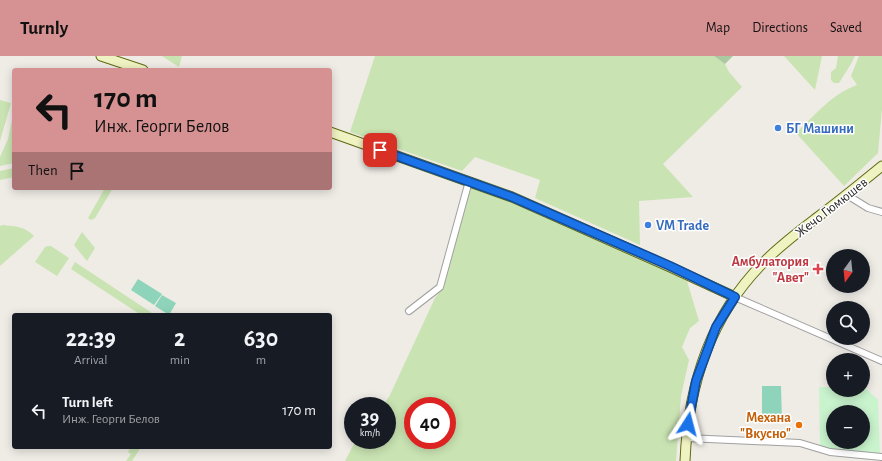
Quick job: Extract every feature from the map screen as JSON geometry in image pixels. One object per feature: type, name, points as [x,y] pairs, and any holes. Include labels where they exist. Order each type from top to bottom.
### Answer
[{"type":"street","points":[[101,56],[137,68]]},
{"type":"street","points":[[332,133],[512,197],[882,361]]},
{"type":"street","name":"Жечо Гюмюшев","points":[[685,461],[686,438],[696,381],[716,327],[735,297],[761,264],[781,246],[882,166]]},
{"type":"street","points":[[409,311],[440,287],[469,181]]},
{"type":"street","points":[[847,195],[868,208],[882,212]]},
{"type":"street","points":[[686,438],[800,443],[830,452],[882,457]]},
{"type":"green space","points":[[162,56],[182,56],[179,67]]},
{"type":"green space","points":[[375,56],[714,56],[725,64],[729,72],[742,87],[663,164],[693,197],[639,201],[640,245],[535,198],[540,180],[475,157],[462,171],[350,132]]},
{"type":"green space","points":[[714,56],[733,56],[725,64]]},
{"type":"green space","points":[[784,56],[822,56],[815,90]]},
{"type":"green space","points":[[838,56],[855,56],[839,83],[834,83],[831,80],[831,72],[836,68]]},
{"type":"green space","points":[[859,56],[882,56],[882,109],[878,153],[844,186],[796,133],[832,99],[840,93],[857,85],[851,76]]},
{"type":"green space","points":[[0,100],[11,103],[0,141]]},
{"type":"green space","points":[[12,120],[12,163],[0,166],[0,157],[8,139]]},
{"type":"green space","points":[[12,168],[12,177],[0,180],[0,171]]},
{"type":"green space","points":[[471,186],[507,198],[687,281],[699,321],[690,328],[682,347],[689,360],[681,396],[676,461],[345,461],[351,449],[396,449],[396,397],[389,397],[435,298],[444,286]]},
{"type":"green space","points":[[104,190],[112,190],[95,218],[91,220],[88,218]]},
{"type":"green space","points":[[3,225],[24,229],[34,236],[0,266],[0,226]]},
{"type":"green space","points":[[82,232],[95,248],[87,261],[74,245]]},
{"type":"green space","points":[[51,246],[69,258],[57,276],[35,262],[45,247]]},
{"type":"green space","points":[[75,262],[152,313],[138,313],[71,269]]},
{"type":"green space","points":[[138,279],[162,294],[154,305],[131,290]]},
{"type":"green space","points":[[162,295],[176,303],[170,313],[166,313],[155,306]]},
{"type":"green space","points":[[762,386],[781,386],[782,422],[762,423]]},
{"type":"green space","points":[[819,387],[826,387],[826,397],[870,397],[870,393],[878,400],[880,456],[820,449]]},
{"type":"green space","points":[[130,449],[140,449],[132,461],[126,461],[131,454],[128,452]]},
{"type":"place","name":"БГ Машини","points":[[778,128]]},
{"type":"place","name":"VM Trade","points":[[648,225]]},
{"type":"place","name":"Амбулатория \"Авет\"","points":[[818,269]]},
{"type":"place","name":"Механа \"Вкусно\"","points":[[799,425]]},
{"type":"route","points":[[380,150],[512,197],[670,266],[735,297],[716,327],[696,381],[688,424]]}]
